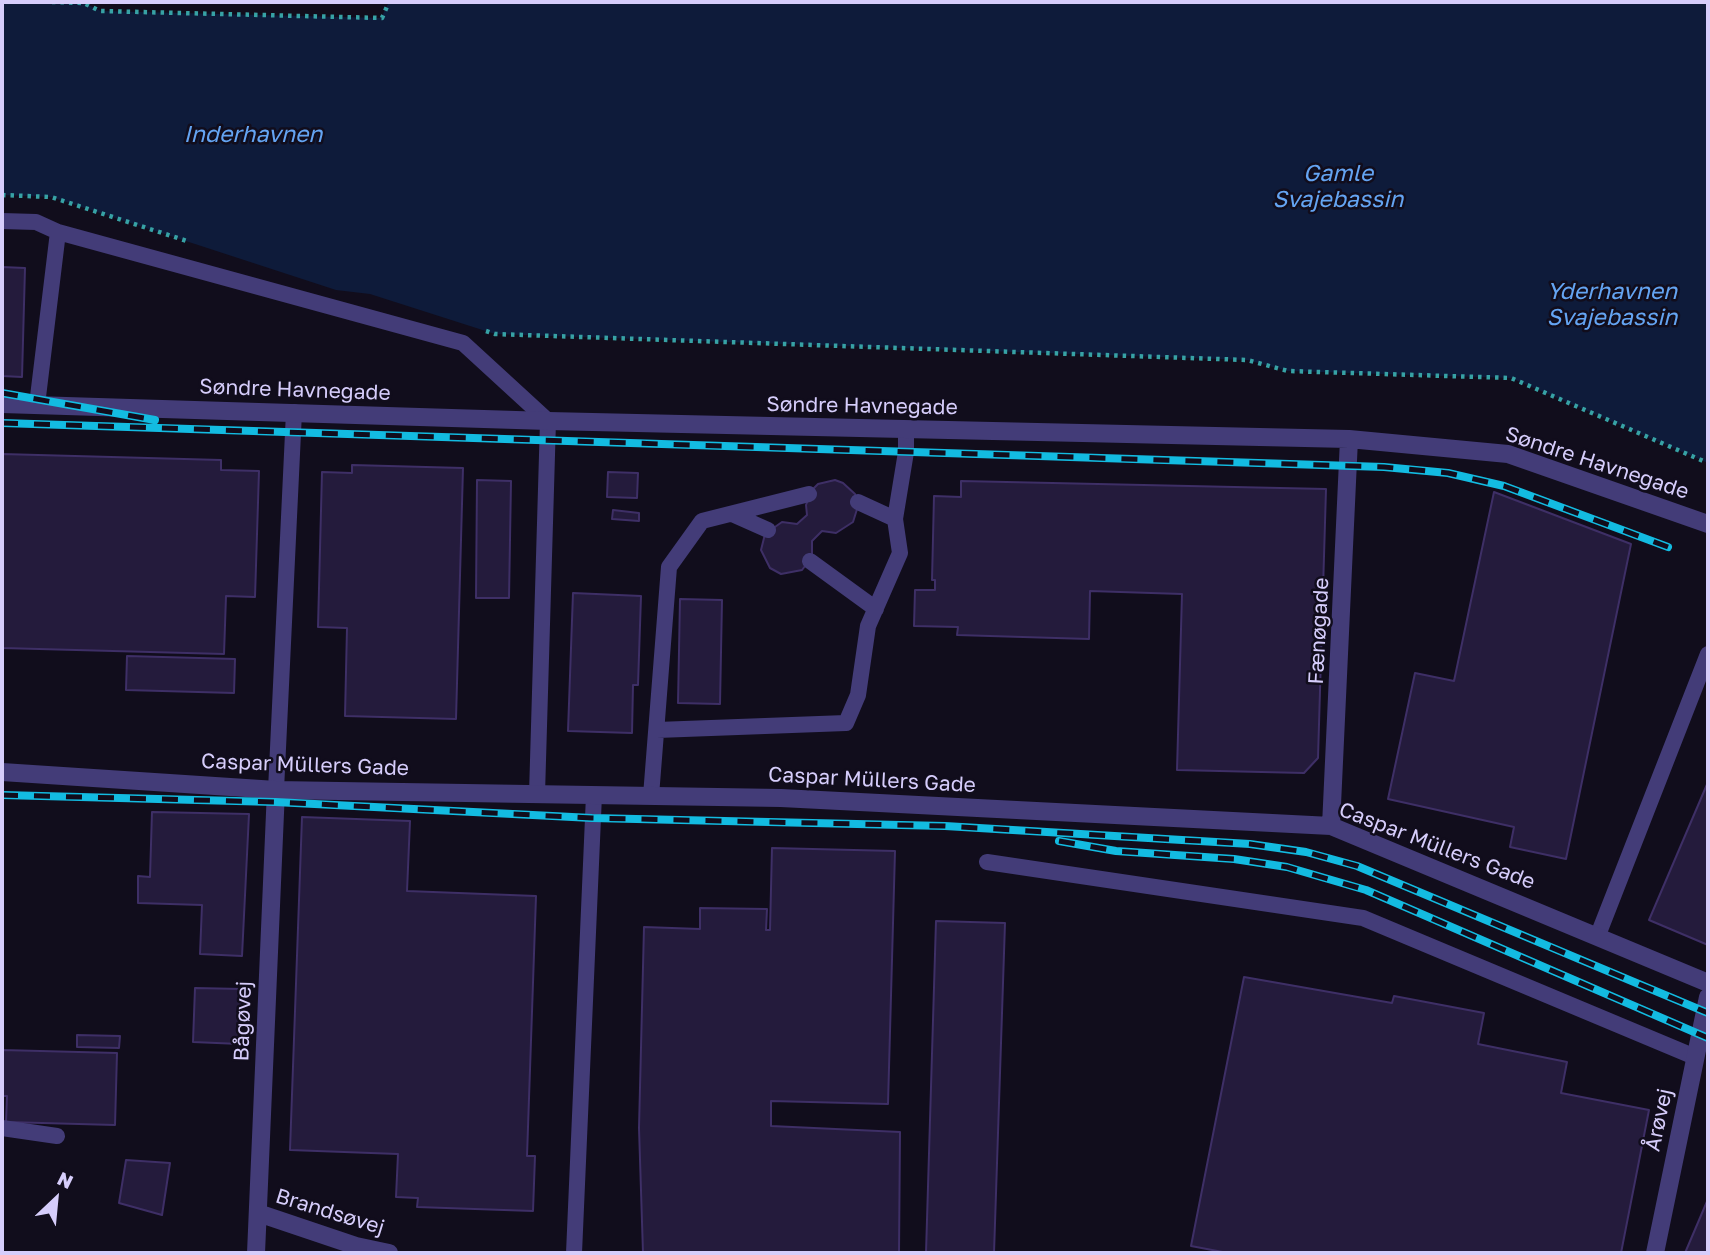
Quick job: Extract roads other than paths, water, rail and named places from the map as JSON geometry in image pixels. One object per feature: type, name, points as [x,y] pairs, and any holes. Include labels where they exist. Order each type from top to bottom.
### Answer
[{"type":"street","name":"Søndre Havnegade","points":[[2,404],[548,421],[1349,439],[1508,454],[1708,524]]},
{"type":"street","name":"Fænøgade","points":[[1331,826],[1349,439]]},
{"type":"street","name":"Caspar Müllers Gade","points":[[2,772],[276,790],[781,798],[1331,826],[1708,983]]},
{"type":"street","name":"Bågøvej","points":[[256,1253],[276,790]]},
{"type":"street","name":"Årøvej","points":[[1655,1253],[1708,997]]},
{"type":"street","name":"Brandsøvej","points":[[258,1213],[356,1247],[389,1253]]},
{"type":"lane","points":[[2,221],[36,222],[58,232],[463,343],[548,421],[537,794]]},
{"type":"lane","points":[[37,404],[58,232]]},
{"type":"lane","points":[[276,790],[294,412]]},
{"type":"lane","points":[[657,730],[846,723],[858,695],[868,626],[900,554],[895,519],[906,452],[906,429]]},
{"type":"lane","points":[[651,796],[669,567],[702,521],[809,494]]},
{"type":"lane","points":[[858,502],[895,519]]},
{"type":"lane","points":[[732,513],[768,530]]},
{"type":"lane","points":[[810,561],[876,609]]},
{"type":"lane","points":[[1598,935],[1708,654]]},
{"type":"lane","points":[[573,1253],[593,795]]},
{"type":"lane","points":[[987,862],[1363,918],[1695,1057]]},
{"type":"lane","points":[[2,1128],[57,1136]]},
{"type":"water","name":"Gamle Svajebassin","points":[[2,2],[84,3],[101,11],[381,18],[389,2],[1708,2],[1708,463],[1511,378],[1288,371],[1247,360],[495,334],[370,294],[336,290],[51,197],[2,195]]},
{"type":"railway","points":[[2,393],[155,420]]},
{"type":"railway","points":[[2,423],[1384,467],[1448,473],[1504,486],[1668,547]]},
{"type":"railway","points":[[2,795],[275,802],[592,818],[945,826],[1250,844],[1306,852],[1357,866],[1708,1013]]},
{"type":"railway","points":[[1059,841],[1116,851],[1234,859],[1287,867],[1366,890],[1708,1038]]},
{"type":"water label","name":"Inderhavnen","points":[[253,135]]},
{"type":"water label","name":"Yderhavnen Svajebassin","points":[[1612,305]]}]
